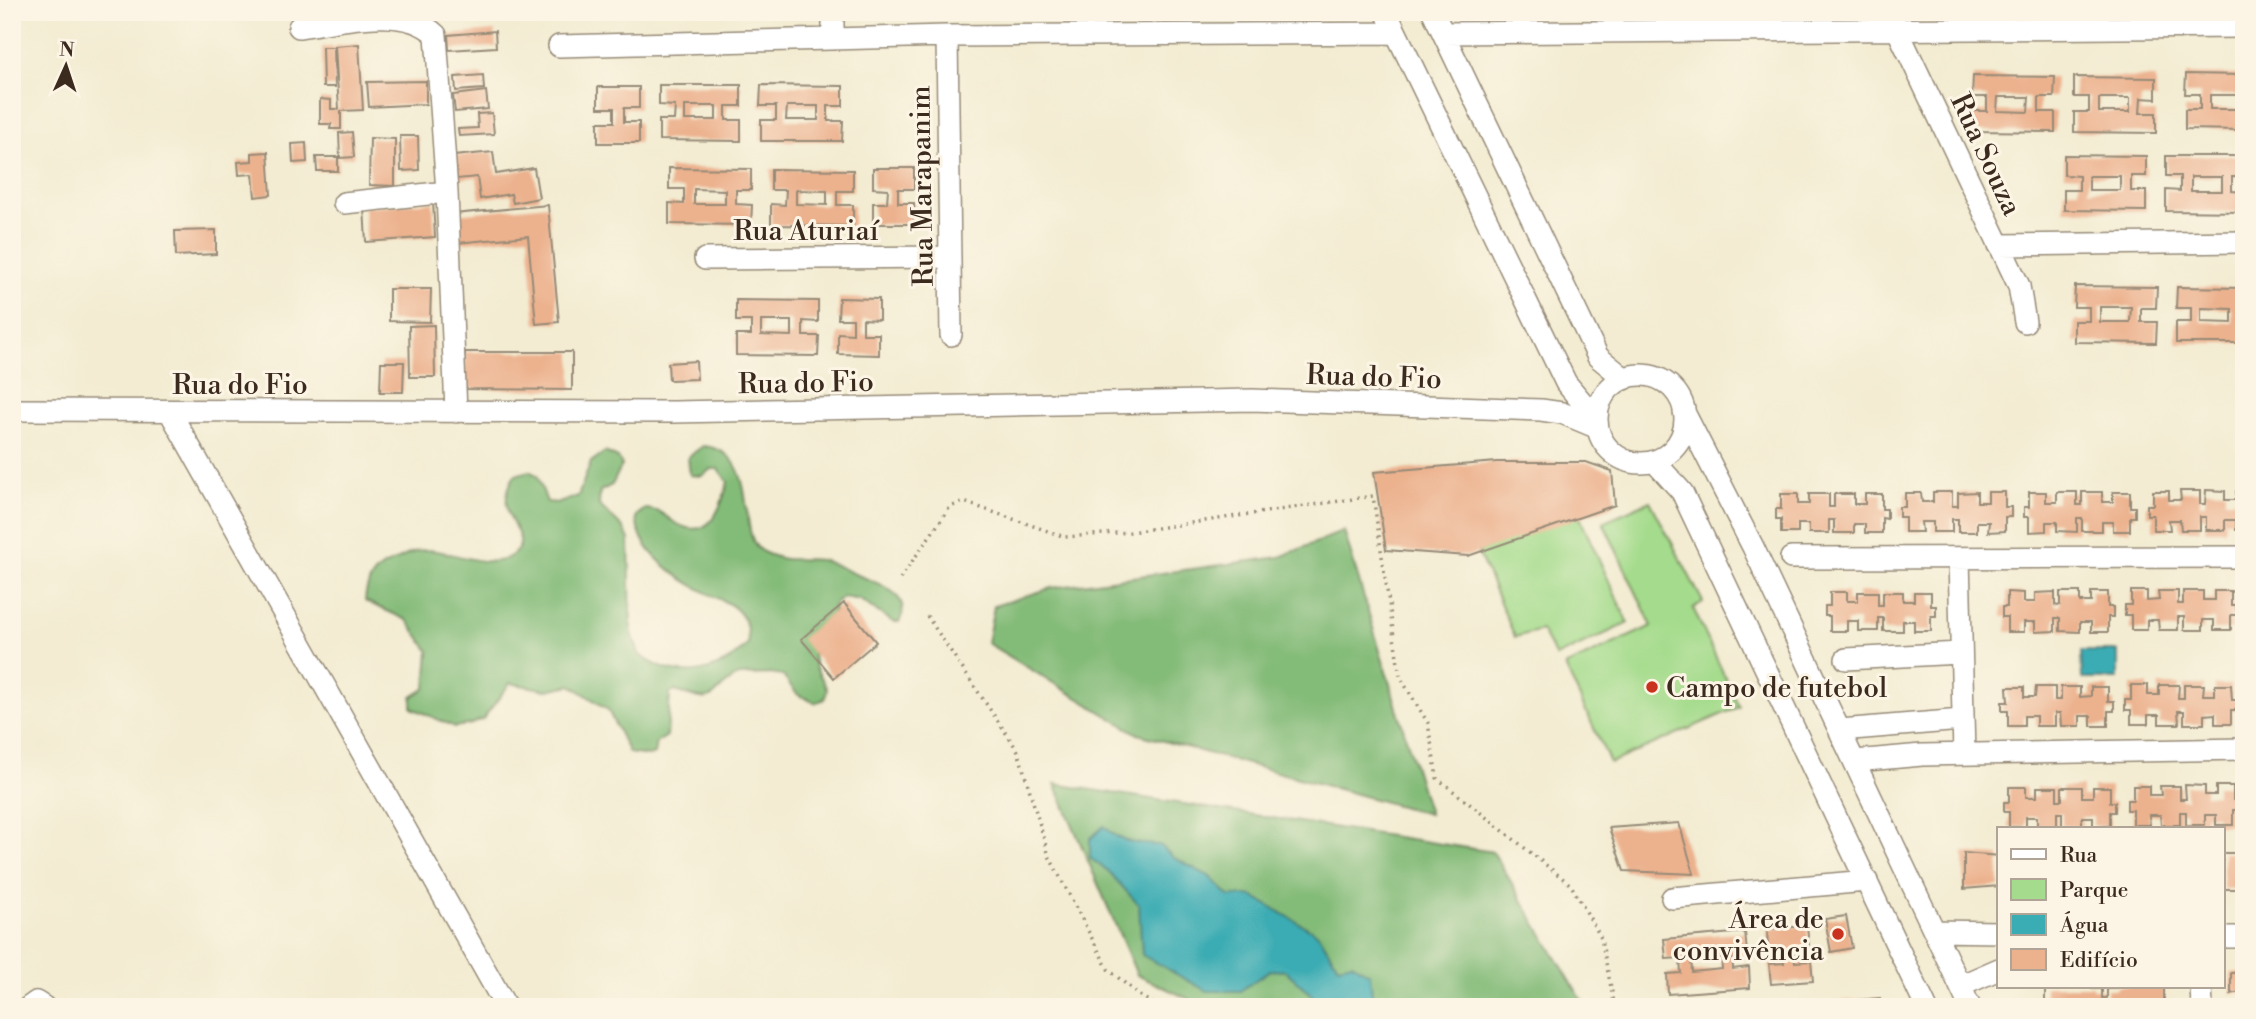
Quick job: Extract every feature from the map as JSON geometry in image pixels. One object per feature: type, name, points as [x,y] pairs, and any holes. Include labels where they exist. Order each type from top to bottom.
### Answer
[{"type":"street","points":[[833,12],[833,39]]},
{"type":"street","points":[[1386,12],[1566,383],[1597,424],[1605,445],[1618,457],[1636,463],[1654,461],[1675,448],[1685,425],[1685,412]]},
{"type":"street","points":[[1433,12],[1598,357],[1625,379]]},
{"type":"street","points":[[299,27],[369,15],[417,22],[436,35],[447,192],[456,412]]},
{"type":"street","points":[[1443,33],[1893,21],[2244,27]]},
{"type":"street","name":"Rua Souza","points":[[1893,21],[2019,286],[2025,322]]},
{"type":"street","points":[[559,46],[947,36],[1396,33]]},
{"type":"street","name":"Rua Marapanim","points":[[947,36],[951,335]]},
{"type":"street","points":[[344,203],[447,192]]},
{"type":"street","points":[[2000,245],[2244,242]]},
{"type":"street","name":"Rua Aturiaí","points":[[705,259],[950,257]]},
{"type":"street","points":[[1597,424],[1604,395],[1625,379],[1651,376],[1662,381],[1681,400],[1970,1007]]},
{"type":"street","name":"Rua do Fio","points":[[12,410],[674,412],[1252,400],[1541,410],[1562,413],[1597,424]]},
{"type":"street","points":[[170,412],[506,1007]]},
{"type":"street","points":[[1654,461],[1682,492],[1926,1007]]},
{"type":"street","points":[[1791,558],[2244,557]]},
{"type":"street","points":[[1959,558],[1964,754]]},
{"type":"street","points":[[1846,659],[1960,653]]},
{"type":"street","points":[[1840,730],[1962,720]]},
{"type":"street","points":[[1855,761],[1964,754],[2244,749]]},
{"type":"street","points":[[1672,898],[1867,881]]},
{"type":"street","points":[[1934,931],[1997,932]]},
{"type":"street","points":[[2224,937],[2244,937]]},
{"type":"street","points":[[1960,986],[1997,970]]},
{"type":"street","points":[[2201,988],[2202,1007]]},
{"type":"path","points":[[900,579],[950,508],[964,502],[1065,537],[1130,532],[1373,496],[1400,677],[1428,723],[1437,778],[1571,885],[1601,938],[1615,1007]]},
{"type":"path","points":[[927,616],[1018,751],[1049,856],[1108,969],[1140,996],[1159,1007]]},
{"type":"green space","points":[[703,446],[722,451],[734,463],[741,478],[750,530],[755,544],[763,552],[786,559],[829,562],[890,590],[902,603],[899,622],[893,622],[860,600],[843,597],[834,605],[832,630],[816,647],[813,656],[827,689],[825,699],[815,703],[797,694],[783,676],[777,674],[739,675],[707,698],[675,691],[670,693],[667,736],[656,743],[654,754],[649,756],[629,753],[608,710],[571,685],[547,690],[510,683],[483,719],[455,727],[412,708],[412,697],[426,688],[429,651],[407,620],[365,601],[367,588],[375,573],[384,566],[421,550],[486,561],[509,557],[518,549],[520,543],[508,512],[507,501],[508,489],[515,475],[529,471],[537,475],[547,502],[559,503],[578,496],[591,462],[605,452],[618,458],[622,465],[612,485],[600,491],[599,505],[623,528],[629,539],[631,630],[639,654],[667,669],[682,672],[710,669],[736,655],[748,644],[746,625],[740,613],[730,604],[672,572],[651,552],[638,529],[636,516],[645,509],[659,512],[686,528],[697,529],[712,520],[722,502],[728,482],[718,469],[711,469],[702,476],[690,475],[688,457]]},
{"type":"green space","name":"Campo de futebol","points":[[1650,501],[1703,602],[1693,608],[1739,707],[1610,763],[1565,666],[1652,626],[1603,522]]},
{"type":"green space","points":[[1576,509],[1628,623],[1556,657],[1541,630],[1515,637],[1478,552]]},
{"type":"green space","points":[[1344,531],[1429,814],[1138,734],[987,643],[994,606],[1051,588],[1280,557]]},
{"type":"green space","points":[[1055,784],[1493,852],[1586,1007],[1206,1007],[1137,975]]},
{"type":"water","points":[[2081,651],[2118,651],[2118,679],[2082,679]]},
{"type":"water","points":[[1104,826],[1130,842],[1160,845],[1174,858],[1209,876],[1229,896],[1252,896],[1318,934],[1338,966],[1352,963],[1370,974],[1373,1003],[1369,1007],[1334,1007],[1329,998],[1315,998],[1286,971],[1270,970],[1240,991],[1207,991],[1142,955],[1139,905],[1108,871],[1090,858],[1090,839]]},
{"type":"building","points":[[495,31],[496,47],[449,50],[448,35]]},
{"type":"building","points":[[359,44],[363,110],[341,111],[341,129],[330,129],[331,124],[320,124],[320,99],[331,100],[331,109],[339,109],[335,46]]},
{"type":"building","points":[[322,47],[334,47],[335,87],[323,87]]},
{"type":"building","points":[[2186,74],[2244,75],[2244,130],[2185,129],[2185,109],[2200,109],[2200,94],[2185,94]],"holes":[[[2210,95],[2241,95],[2241,109],[2210,109]]]},
{"type":"building","points":[[483,75],[484,89],[456,91],[455,77]]},
{"type":"building","points":[[1973,76],[2055,77],[2054,97],[2039,97],[2039,112],[2055,112],[2055,132],[1972,131],[1972,111],[1987,111],[1987,97],[1972,97]],"holes":[[[1998,97],[2029,97],[2028,112],[1997,111]]]},
{"type":"building","points":[[2074,77],[2156,78],[2156,99],[2141,98],[2140,113],[2156,113],[2156,133],[2074,132],[2074,112],[2089,112],[2089,97],[2074,97]],"holes":[[[2099,98],[2130,98],[2130,112],[2099,112]]]},
{"type":"building","points":[[426,81],[426,104],[369,107],[367,82]]},
{"type":"building","points":[[659,85],[741,85],[741,106],[726,106],[726,120],[741,120],[741,141],[659,140],[659,120],[674,120],[675,106],[659,105]],"holes":[[[685,106],[716,106],[716,120],[685,120]]]},
{"type":"building","points":[[761,85],[843,86],[843,106],[828,106],[828,121],[843,121],[842,141],[761,141],[761,120],[776,120],[776,106],[760,106]],"holes":[[[787,106],[818,106],[818,120],[786,120]]]},
{"type":"building","points":[[598,87],[639,87],[639,108],[624,108],[624,122],[639,122],[639,143],[598,143],[598,122],[614,122],[614,108],[598,108]]},
{"type":"building","points":[[486,91],[488,109],[455,112],[453,95]]},
{"type":"building","points":[[492,113],[494,134],[459,136],[458,129],[478,128],[477,114]]},
{"type":"building","points":[[352,132],[354,157],[340,158],[339,133]]},
{"type":"building","points":[[400,136],[418,136],[419,170],[401,171]]},
{"type":"building","points":[[370,138],[395,139],[395,186],[369,185]]},
{"type":"building","points":[[306,143],[307,162],[293,163],[292,144]]},
{"type":"building","points":[[268,152],[271,195],[255,197],[253,174],[239,175],[238,162],[252,161],[252,153]]},
{"type":"building","points":[[493,152],[496,174],[534,168],[539,198],[513,203],[511,194],[480,199],[477,177],[457,179],[454,156]]},
{"type":"building","points":[[2064,155],[2146,156],[2146,176],[2131,176],[2131,191],[2146,191],[2146,211],[2064,210],[2064,190],[2079,190],[2079,176],[2064,175]],"holes":[[[2089,176],[2120,176],[2120,190],[2089,190]]]},
{"type":"building","points":[[2166,156],[2244,156],[2244,177],[2232,177],[2232,191],[2244,192],[2244,212],[2166,211],[2166,190],[2180,191],[2180,176],[2166,176]],"holes":[[[2191,177],[2222,177],[2222,191],[2191,191]]]},
{"type":"building","points":[[316,157],[338,157],[338,171],[317,171]]},
{"type":"building","points":[[669,168],[751,169],[751,190],[736,190],[736,204],[752,205],[751,225],[669,224],[669,203],[684,204],[684,189],[669,189]],"holes":[[[694,189],[725,190],[725,204],[694,204]]]},
{"type":"building","points":[[873,168],[914,168],[914,189],[898,189],[898,203],[914,203],[914,224],[873,224],[873,203],[887,203],[888,189],[873,188]]},
{"type":"building","points":[[771,169],[853,170],[853,191],[837,191],[837,205],[853,205],[853,226],[771,225],[771,204],[785,205],[786,190],[771,190]],"holes":[[[796,190],[827,191],[827,205],[796,204]]]},
{"type":"building","points":[[433,202],[435,237],[366,242],[364,207]]},
{"type":"building","points":[[548,205],[559,322],[536,324],[528,236],[457,243],[454,214]]},
{"type":"building","points":[[216,230],[216,254],[176,256],[175,231]]},
{"type":"building","points":[[2075,286],[2157,287],[2156,308],[2141,308],[2141,322],[2157,322],[2156,343],[2074,342],[2074,321],[2089,321],[2089,307],[2074,307]],"holes":[[[2100,307],[2131,307],[2130,322],[2100,322]]]},
{"type":"building","points":[[2177,287],[2244,288],[2244,343],[2176,343],[2176,322],[2191,322],[2191,308],[2176,308]],"holes":[[[2201,308],[2232,309],[2232,323],[2201,322]]]},
{"type":"building","points":[[389,289],[431,289],[430,322],[389,321]]},
{"type":"building","points":[[839,298],[879,299],[879,320],[863,319],[863,334],[879,334],[879,355],[838,354],[838,333],[853,334],[853,319],[838,319]]},
{"type":"building","points":[[736,300],[818,301],[818,322],[803,321],[803,336],[819,336],[818,356],[736,355],[736,335],[751,335],[751,321],[736,321]],"holes":[[[761,321],[792,321],[792,336],[761,335]]]},
{"type":"building","points":[[434,325],[435,377],[410,377],[409,326]]},
{"type":"building","points":[[465,352],[572,352],[572,390],[465,389]]},
{"type":"building","points":[[696,361],[697,379],[669,380],[668,363]]},
{"type":"building","points":[[381,362],[404,362],[403,392],[380,392]]},
{"type":"building","points":[[1497,462],[1586,462],[1612,471],[1615,505],[1468,556],[1386,550],[1374,472]]},
{"type":"building","points":[[2206,490],[2225,491],[2225,500],[2236,500],[2236,491],[2244,490],[2244,530],[2236,530],[2236,520],[2225,520],[2225,530],[2206,530],[2206,517],[2200,517],[2200,530],[2181,530],[2180,520],[2169,520],[2170,530],[2153,530],[2153,515],[2147,515],[2147,505],[2153,505],[2153,491],[2169,491],[2169,500],[2181,500],[2180,491],[2200,491],[2200,504],[2205,504]]},
{"type":"building","points":[[1933,492],[1952,492],[1952,506],[1958,506],[1958,493],[1977,492],[1977,502],[1988,502],[1988,492],[2005,492],[2005,507],[2011,507],[2011,517],[2005,517],[2005,531],[1988,532],[1989,522],[1977,522],[1977,532],[1958,532],[1958,519],[1952,519],[1952,532],[1933,532],[1933,522],[1921,522],[1922,532],[1905,532],[1905,517],[1899,517],[1899,507],[1905,507],[1905,493],[1921,493],[1922,502],[1933,502]]},
{"type":"building","points":[[2029,492],[2046,492],[2046,502],[2057,502],[2057,492],[2077,492],[2077,505],[2082,505],[2082,492],[2102,492],[2102,502],[2113,502],[2113,492],[2130,492],[2130,507],[2135,507],[2135,517],[2130,517],[2130,531],[2113,531],[2113,522],[2102,522],[2102,531],[2082,531],[2082,518],[2077,518],[2077,532],[2057,531],[2057,522],[2046,522],[2046,531],[2029,532],[2029,517],[2024,517],[2024,507],[2029,507]]},
{"type":"building","points":[[1781,494],[1798,494],[1798,504],[1809,504],[1809,494],[1829,494],[1829,507],[1834,507],[1834,494],[1854,494],[1854,504],[1865,504],[1865,494],[1882,494],[1882,509],[1887,509],[1887,519],[1882,518],[1882,533],[1865,533],[1865,524],[1854,524],[1854,533],[1834,533],[1834,520],[1829,520],[1829,533],[1809,533],[1809,524],[1798,524],[1798,533],[1781,533],[1781,519],[1776,519],[1776,509],[1781,509]]},
{"type":"building","points":[[2131,591],[2147,591],[2147,601],[2159,600],[2158,591],[2178,591],[2178,604],[2183,604],[2183,591],[2203,591],[2203,600],[2214,600],[2214,591],[2231,591],[2231,605],[2236,605],[2237,615],[2231,615],[2231,630],[2214,630],[2214,620],[2203,620],[2203,630],[2184,630],[2184,617],[2178,617],[2178,630],[2159,630],[2158,620],[2147,620],[2147,630],[2131,630],[2131,615],[2125,615],[2125,605],[2131,605]]},
{"type":"building","points":[[1830,592],[1847,592],[1847,601],[1858,601],[1858,592],[1878,592],[1878,605],[1883,605],[1883,592],[1903,592],[1903,601],[1914,601],[1914,592],[1931,592],[1931,606],[1936,606],[1936,616],[1931,616],[1931,631],[1914,631],[1914,621],[1903,621],[1903,631],[1883,631],[1883,618],[1878,618],[1878,631],[1858,631],[1858,621],[1847,621],[1847,631],[1830,631],[1830,616],[1825,616],[1825,606],[1830,606]]},
{"type":"building","points":[[2007,592],[2024,593],[2024,602],[2035,602],[2035,593],[2055,592],[2055,605],[2058,606],[2060,592],[2080,592],[2080,602],[2091,602],[2091,592],[2108,592],[2108,607],[2113,607],[2113,617],[2108,617],[2108,632],[2091,632],[2091,622],[2080,622],[2080,632],[2060,631],[2060,618],[2055,618],[2055,631],[2035,632],[2035,622],[2024,622],[2024,632],[2007,632],[2007,617],[2002,617],[2002,607],[2007,607]]},
{"type":"building","points":[[844,603],[876,642],[834,678],[801,639]]},
{"type":"building","points":[[2131,685],[2148,685],[2148,695],[2159,695],[2159,685],[2179,685],[2178,698],[2184,698],[2184,685],[2204,685],[2203,695],[2215,695],[2215,685],[2231,685],[2232,700],[2237,700],[2237,710],[2231,710],[2231,724],[2215,724],[2215,714],[2204,715],[2204,724],[2184,724],[2184,711],[2178,711],[2179,724],[2159,724],[2159,715],[2148,715],[2148,724],[2131,724],[2131,710],[2125,710],[2125,700],[2131,700]]},
{"type":"building","points":[[2007,687],[2024,687],[2024,697],[2035,697],[2036,687],[2055,687],[2055,700],[2061,700],[2061,687],[2080,687],[2080,697],[2091,696],[2091,687],[2108,687],[2108,701],[2114,701],[2114,711],[2108,711],[2108,726],[2091,726],[2091,716],[2080,716],[2080,726],[2061,726],[2060,713],[2055,713],[2055,726],[2036,726],[2036,716],[2024,716],[2024,726],[2008,726],[2008,711],[2002,711],[2002,702],[2008,702]]},
{"type":"building","points":[[2185,785],[2205,786],[2205,795],[2216,795],[2216,786],[2233,786],[2233,800],[2239,800],[2239,810],[2233,810],[2233,825],[2216,825],[2216,815],[2205,815],[2205,825],[2186,825],[2186,812],[2180,812],[2180,825],[2161,825],[2160,815],[2149,815],[2150,825],[2133,825],[2133,810],[2127,810],[2127,800],[2133,800],[2133,786],[2149,786],[2149,795],[2161,795],[2160,786],[2180,786],[2180,799],[2186,799]]},
{"type":"building","points":[[2009,787],[2026,787],[2026,797],[2037,797],[2037,787],[2057,787],[2057,800],[2062,800],[2062,787],[2082,787],[2082,797],[2093,797],[2093,787],[2110,787],[2110,802],[2115,802],[2115,812],[2110,812],[2110,826],[2093,826],[2093,817],[2082,817],[2082,826],[2062,826],[2062,813],[2057,813],[2057,827],[2037,827],[2037,817],[2026,817],[2026,827],[2009,827],[2009,812],[2004,812],[2004,802],[2009,802]]},
{"type":"building","points":[[1679,823],[1694,874],[1624,871],[1609,828]]},
{"type":"building","points":[[1964,853],[1997,856],[1997,886],[1964,889]]},
{"type":"building","points":[[2224,853],[2238,853],[2238,889],[2224,889]]},
{"type":"building","name":"Área de convivência","points":[[1846,916],[1852,948],[1831,952],[1825,919]]},
{"type":"building","points":[[1807,926],[1809,946],[1793,948],[1795,962],[1811,961],[1813,981],[1771,984],[1769,964],[1784,963],[1783,948],[1768,949],[1767,929]]},
{"type":"building","points":[[1745,932],[1747,953],[1732,954],[1733,969],[1749,967],[1750,988],[1668,994],[1667,974],[1681,973],[1680,958],[1666,959],[1664,939]],"holes":[[[1721,955],[1722,969],[1692,972],[1691,957]]]},
{"type":"building","points":[[2244,972],[2244,991],[2231,994],[2231,973]]},
{"type":"building","points":[[2045,988],[2102,989],[2102,998],[2107,998],[2107,989],[2164,988],[2164,1007],[2045,1007]]},
{"type":"building","points":[[1880,998],[1881,1007],[1796,1007],[1796,1005]]},
{"type":"place","name":"Campo de futebol","points":[[1652,687]]},
{"type":"place","name":"Área de convivência","points":[[1838,934]]}]
